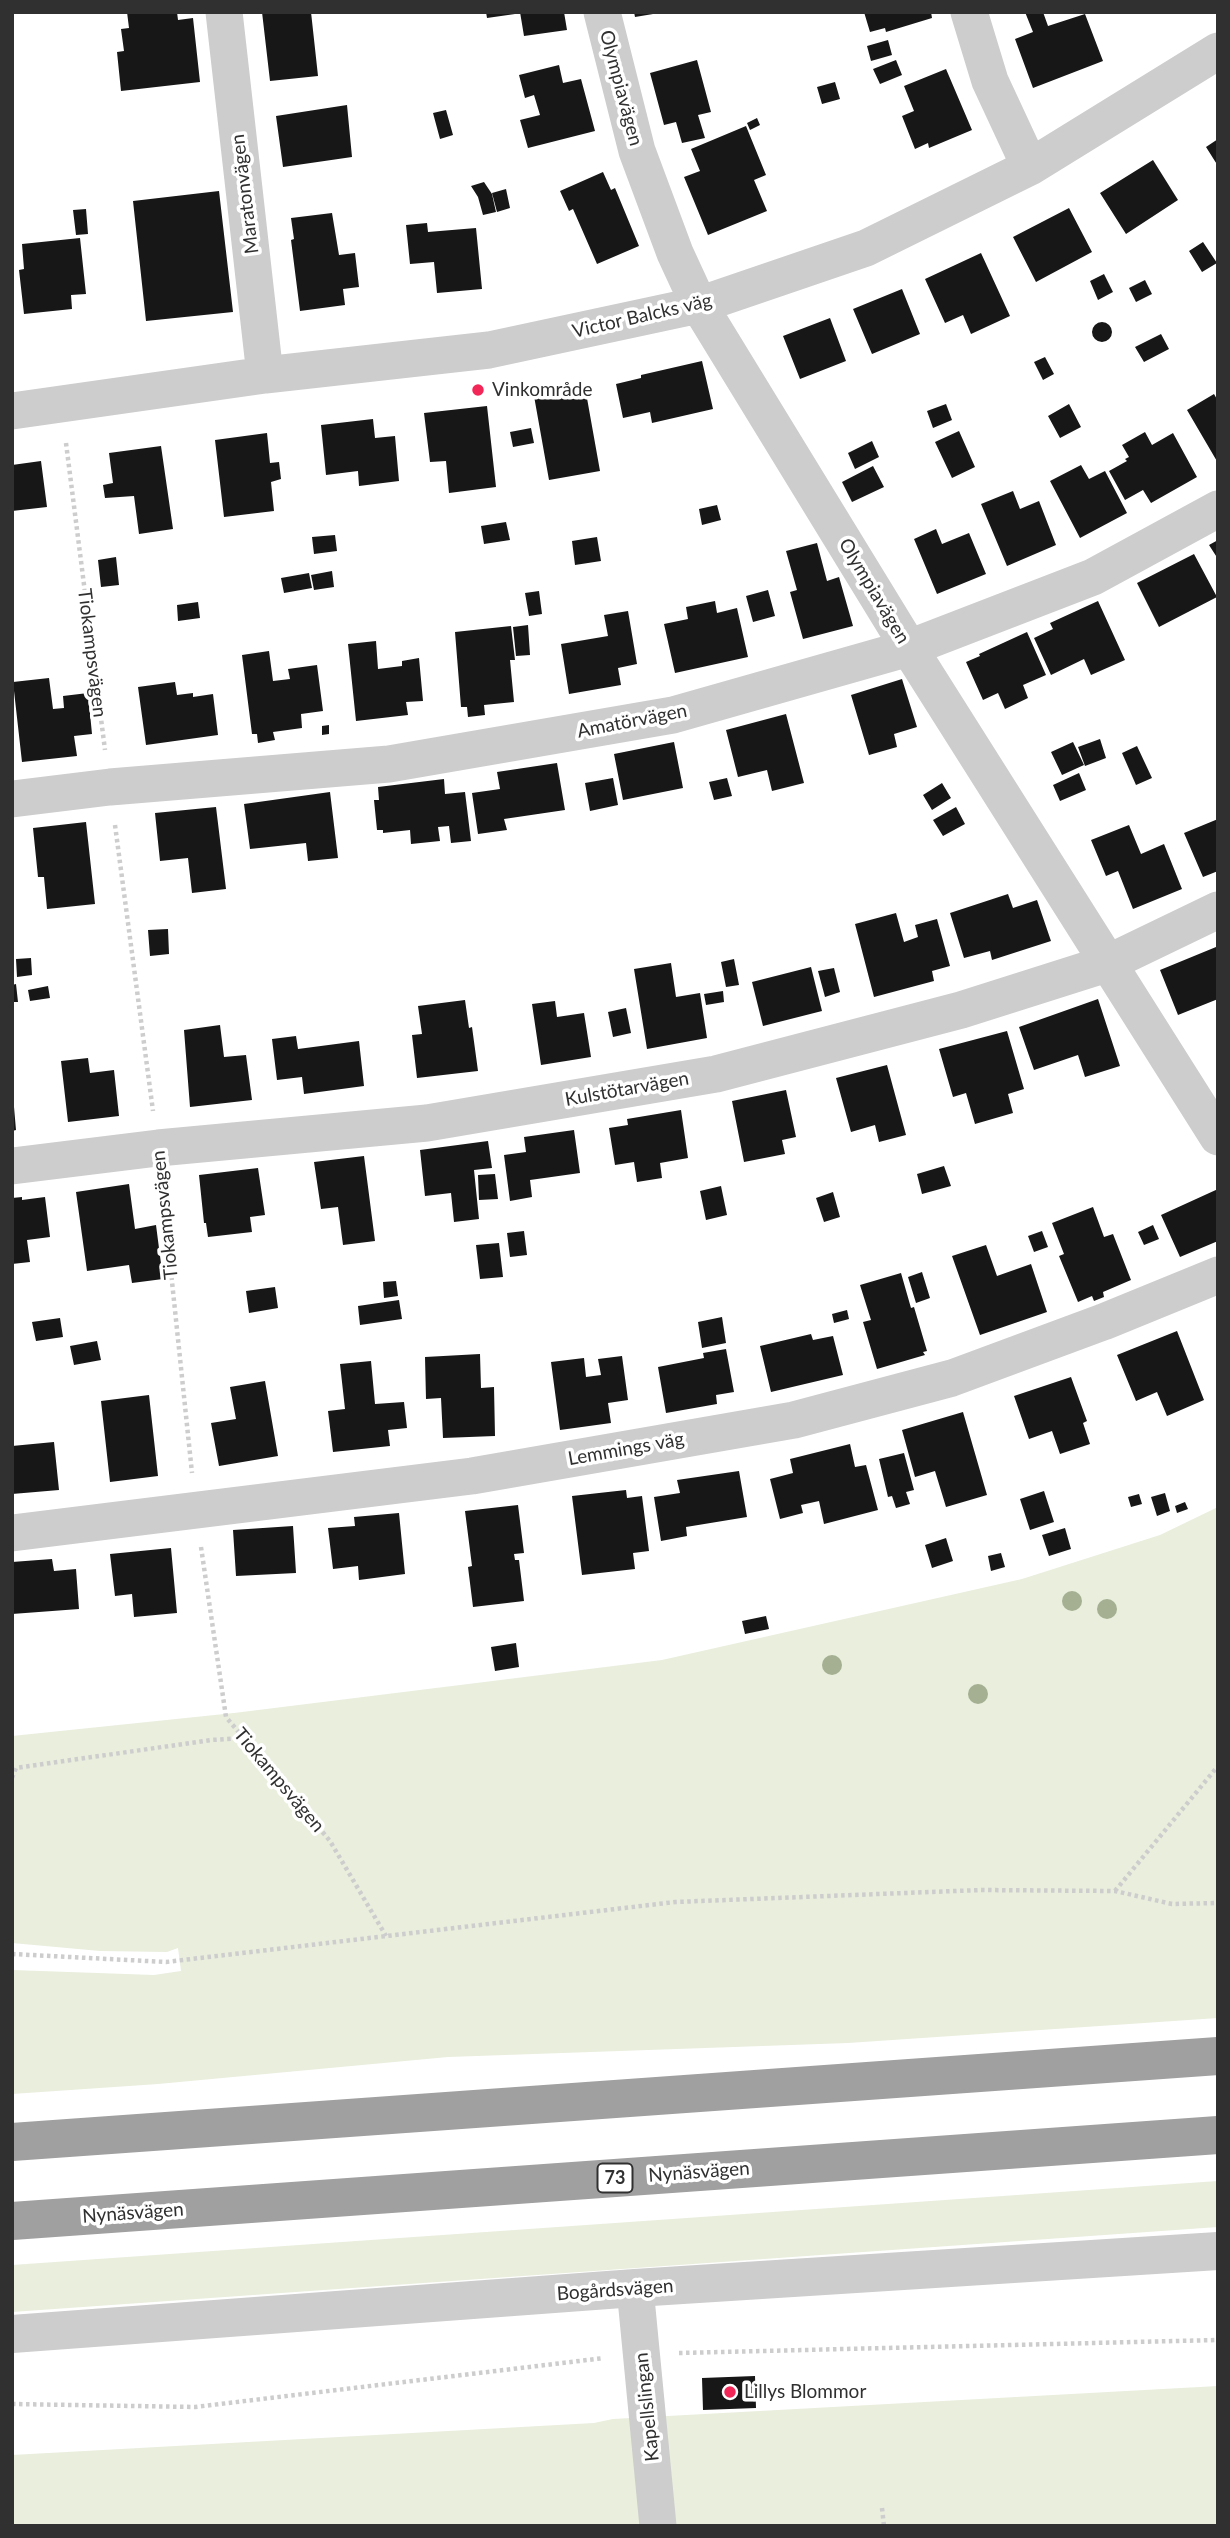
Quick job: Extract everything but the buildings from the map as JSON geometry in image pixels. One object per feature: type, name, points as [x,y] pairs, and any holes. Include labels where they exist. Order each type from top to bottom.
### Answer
[{"type":"highway","points":[[12,2142],[1218,2056]]},
{"type":"highway","name":"Nynäsvägen","points":[[12,2221],[1218,2135]]},
{"type":"street","name":"Maratonvägen","points":[[224,12],[265,375]]},
{"type":"street","name":"Olympiavägen","points":[[602,12],[637,151],[674,253],[699,305],[1106,964],[1218,1137]]},
{"type":"street","points":[[969,12],[990,81],[1030,167]]},
{"type":"street","name":"Victor Balcks väg","points":[[12,411],[265,375],[489,350],[699,305],[866,248],[1030,167],[1218,51]]},
{"type":"street","name":"Amatörvägen","points":[[12,799],[110,787],[389,764],[673,715],[909,648],[1093,577],[1218,509]]},
{"type":"street","name":"Kulstötarvägen","points":[[12,1167],[158,1148],[427,1123],[716,1074],[961,1010],[1106,964],[1218,911]]},
{"type":"street","name":"Lemmings väg","points":[[12,1532],[472,1476],[794,1420],[952,1378],[1103,1322],[1218,1275]]},
{"type":"street","name":"Bogårdsvägen","points":[[12,2333],[635,2288],[1218,2251]]},
{"type":"street","name":"Kapellslingan","points":[[635,2288],[658,2526]]},
{"type":"path","name":"Tiokampsvägen","points":[[66,443],[158,1148],[196,1508],[226,1717],[330,1841],[386,1936]]},
{"type":"path","points":[[12,1778],[16,1768],[211,1740],[244,1738]]},
{"type":"path","points":[[1115,1891],[1218,1766]]},
{"type":"path","points":[[12,1954],[166,1962],[675,1902],[981,1890],[1115,1891],[1172,1904],[1218,1903]]},
{"type":"path","points":[[882,2508],[884,2526]]},
{"type":"green space","points":[[1218,1507],[1218,2018],[848,2043],[448,2057],[158,2084],[12,2094],[12,1970],[154,1975],[181,1971],[178,1948],[167,1952],[100,1951],[12,1943],[12,1736],[234,1713],[662,1660],[1022,1579],[1160,1535]]},
{"type":"green space","points":[[1218,2181],[1218,2227],[12,2312],[12,2265]]},
{"type":"green space","points":[[1218,2386],[1218,2526],[12,2526],[12,2455]]},
{"type":"place","name":"Vinkområde","points":[[478,390]]},
{"type":"place","name":"Lillys Blommor","points":[[730,2392]]}]
